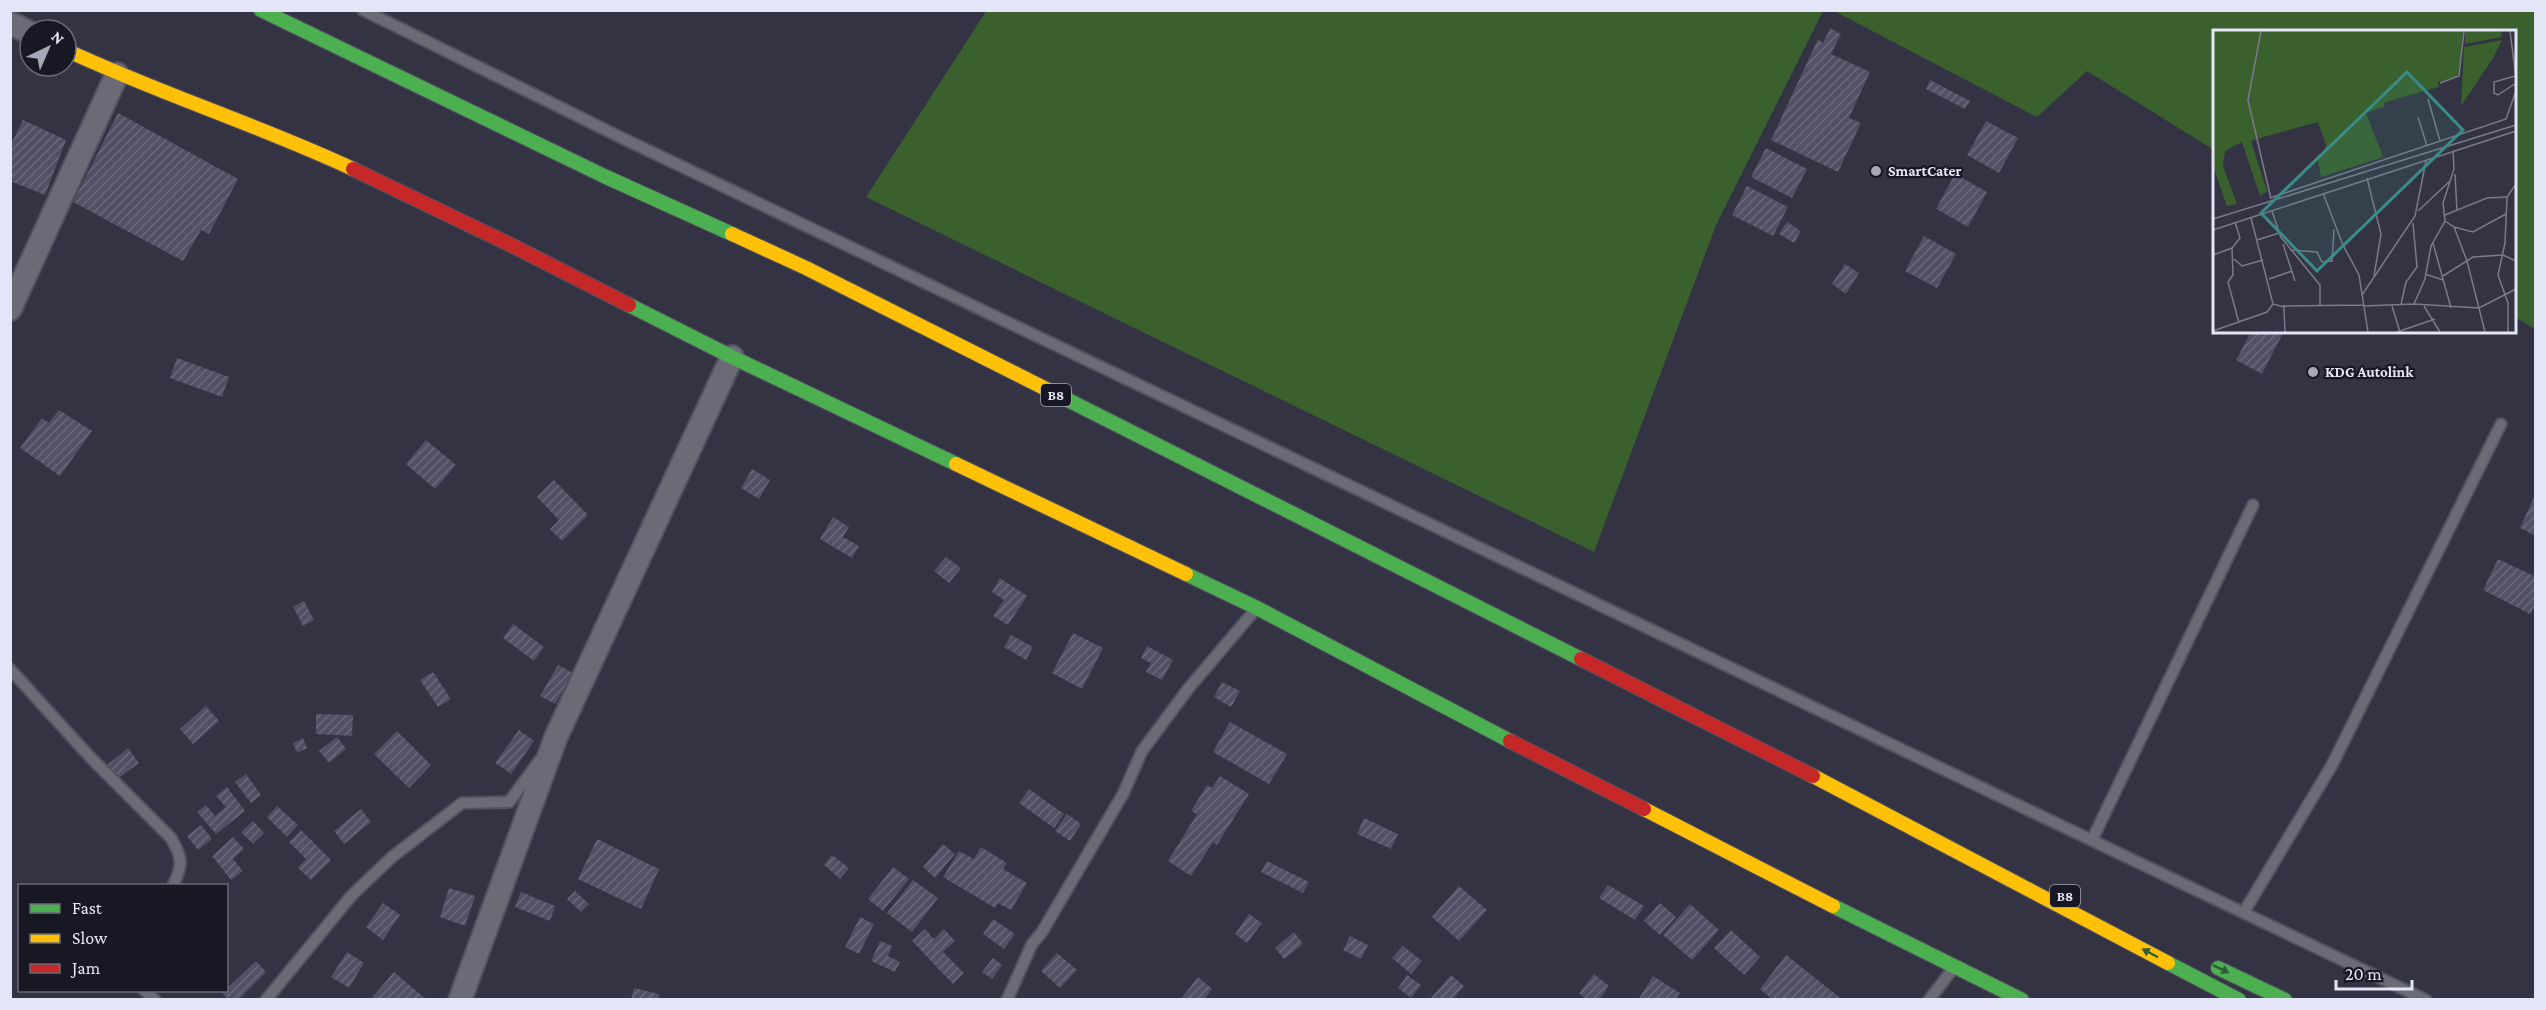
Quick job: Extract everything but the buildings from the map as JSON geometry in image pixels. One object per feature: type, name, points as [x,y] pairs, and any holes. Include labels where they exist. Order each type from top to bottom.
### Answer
[{"type":"main road","name":"B8","points":[[261,10],[604,176],[806,268],[1845,792],[2239,999]]},
{"type":"main road","points":[[78,56],[117,74],[316,152],[512,245],[732,357],[1257,608],[1522,747],[1953,967],[2022,999]]},
{"type":"main road","name":"B8","points":[[1845,792],[2124,924]]},
{"type":"main road","points":[[2210,964],[2285,999]]},
{"type":"street","points":[[10,309],[117,74]]},
{"type":"street","points":[[460,999],[556,737],[732,357]]},
{"type":"lane","points":[[363,10],[622,138],[2426,999]]},
{"type":"lane","points":[[2244,912],[2332,765],[2501,424]]},
{"type":"lane","points":[[2092,840],[2253,505]]},
{"type":"lane","points":[[1007,999],[1032,944],[1042,932],[1123,794],[1142,751],[1188,689],[1257,608]]},
{"type":"lane","points":[[10,669],[89,756],[171,838],[179,852],[182,867],[174,884]]},
{"type":"lane","points":[[266,999],[352,895],[392,857],[462,803],[509,802],[556,737]]},
{"type":"lane","points":[[1929,999],[1953,967]]},
{"type":"green space","points":[[987,10],[1823,11],[1716,225],[1594,552],[866,197]]},
{"type":"green space","points":[[1834,11],[2535,11],[2535,329],[2516,318],[2516,30],[2213,30],[2213,149],[2087,71],[2037,117]]},
{"type":"traffic: fast","points":[[261,10],[604,176],[732,234]]},
{"type":"traffic: fast","points":[[629,305],[956,464]]},
{"type":"traffic: fast","points":[[1060,396],[1581,659]]},
{"type":"traffic: fast","points":[[1186,574],[1257,608],[1510,741]]},
{"type":"traffic: fast","points":[[1833,906],[2022,1000]]},
{"type":"traffic: fast","points":[[2168,963],[2239,1000]]},
{"type":"traffic: fast","points":[[2218,968],[2285,1000]]},
{"type":"traffic: slow","points":[[78,55],[353,169]]},
{"type":"traffic: slow","points":[[732,234],[806,268],[1060,396]]},
{"type":"traffic: slow","points":[[956,464],[1186,574]]},
{"type":"traffic: slow","points":[[1813,776],[2168,963]]},
{"type":"traffic: slow","points":[[1644,809],[1833,906]]},
{"type":"traffic: jam","points":[[353,169],[629,305]]},
{"type":"traffic: jam","points":[[1581,659],[1813,776]]},
{"type":"traffic: jam","points":[[1510,741],[1644,809]]},
{"type":"place","name":"SmartCater","points":[[1876,171]]},
{"type":"place","name":"KDG Autolink","points":[[2313,372]]}]
